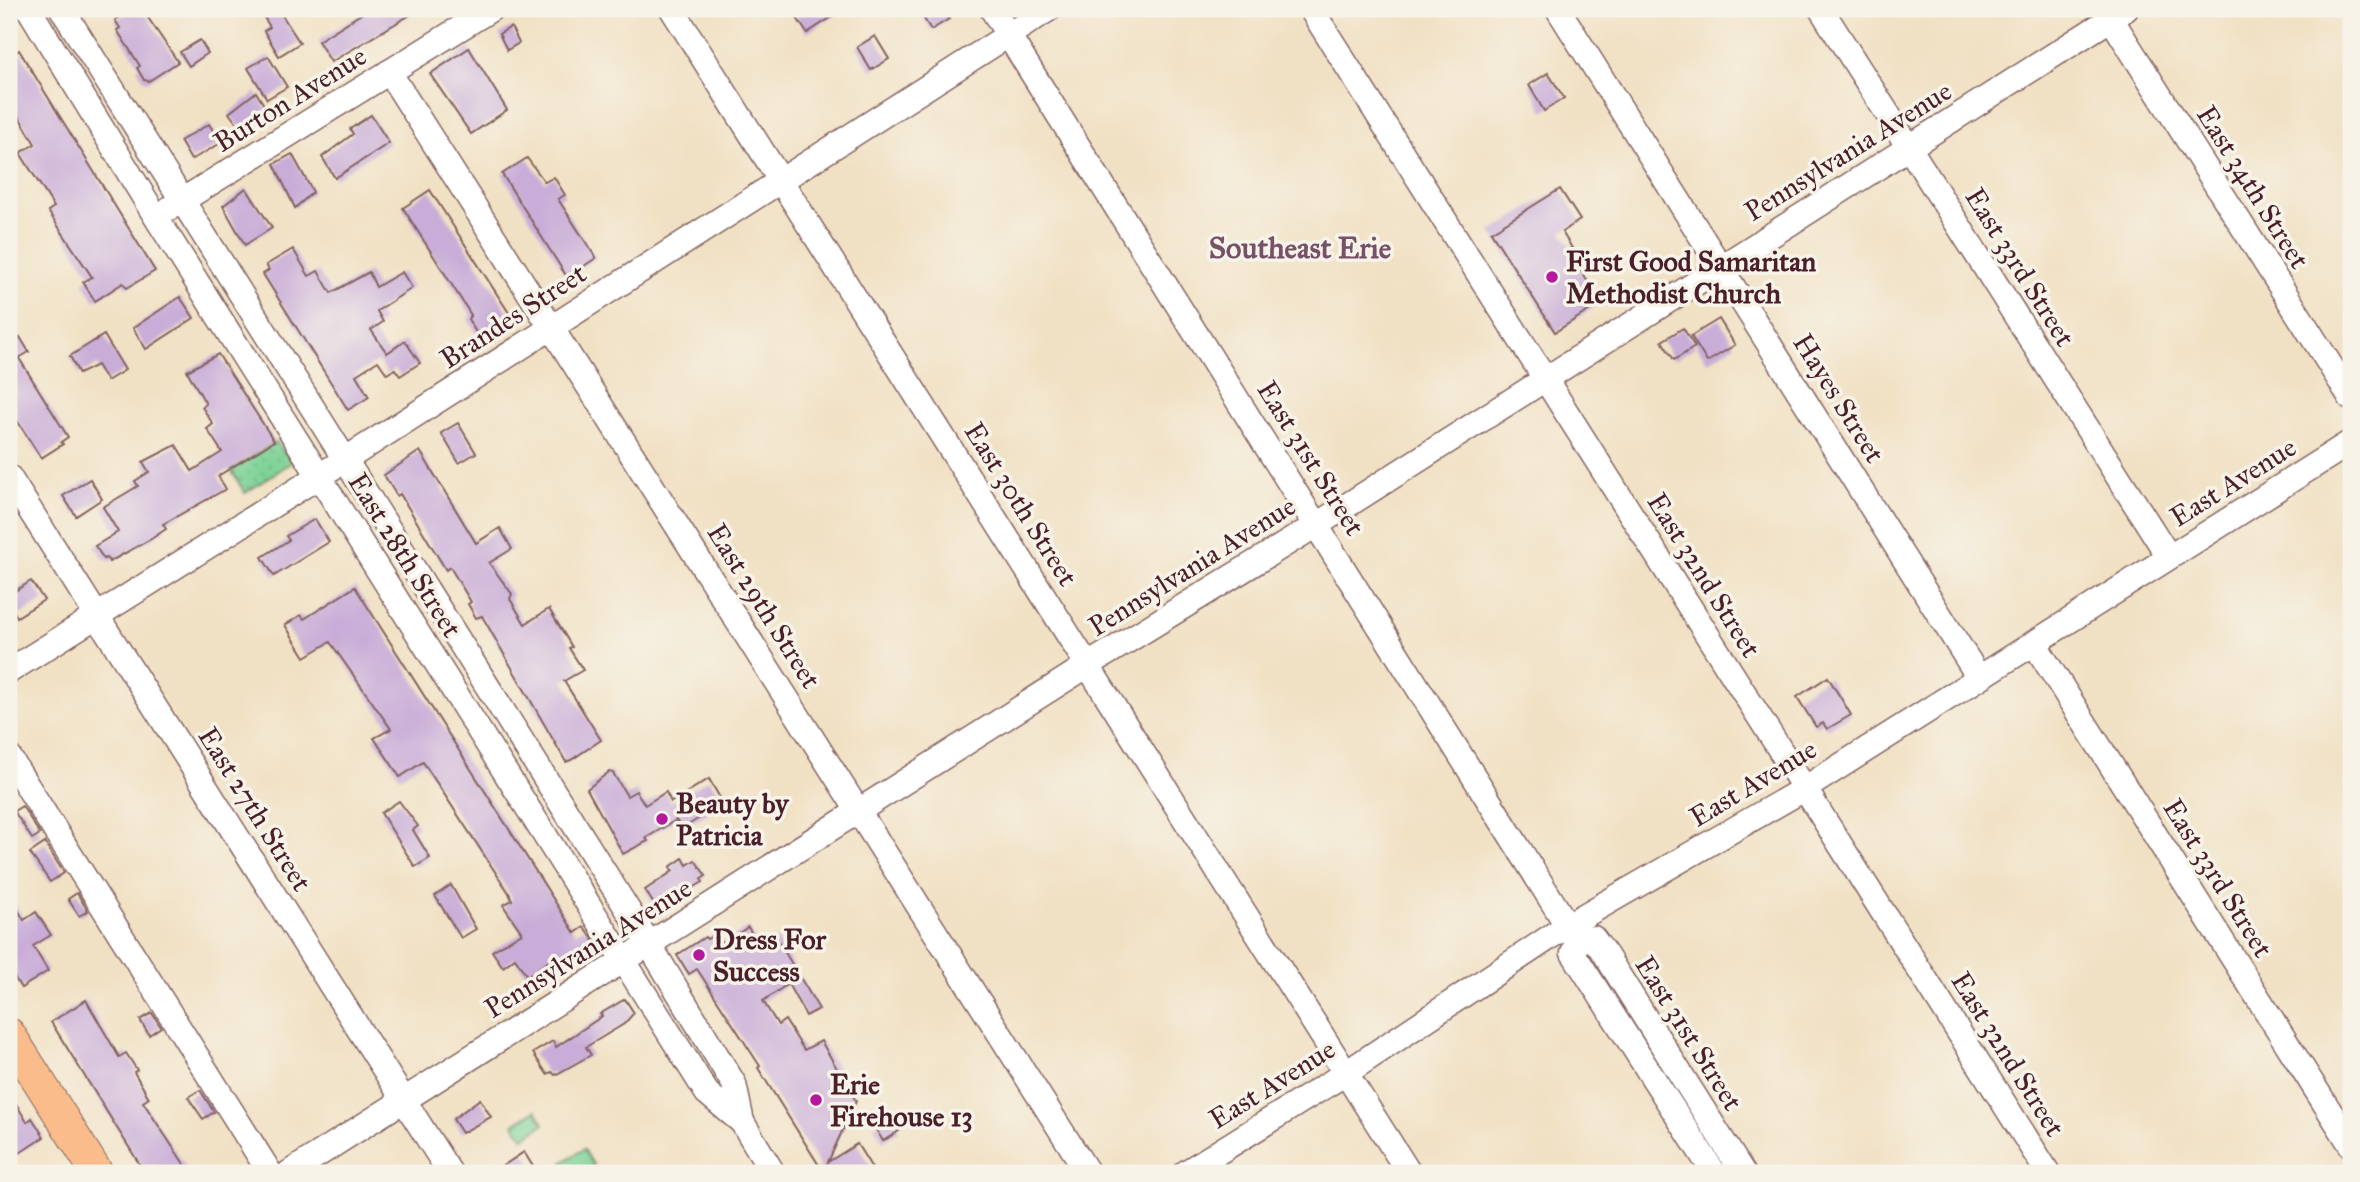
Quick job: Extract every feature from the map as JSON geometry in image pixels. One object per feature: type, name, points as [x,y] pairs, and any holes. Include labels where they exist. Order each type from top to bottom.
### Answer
[{"type":"main road","points":[[9,1034],[97,1173]]},
{"type":"street","name":"East 28th Street","points":[[29,9],[156,217],[321,475],[706,1094],[742,1122]]},
{"type":"street","name":"East 28th Street","points":[[62,9],[649,944],[734,1084],[742,1122],[773,1173]]},
{"type":"street","name":"Burton Avenue","points":[[156,217],[491,9]]},
{"type":"street","name":"East 30th Street","points":[[672,9],[1409,1173]]},
{"type":"street","name":"East 31st Street","points":[[992,9],[1573,933],[1573,953],[1714,1173]]},
{"type":"street","name":"Brandes Street","points":[[9,671],[321,475],[1049,9]]},
{"type":"street","name":"East 32nd Street","points":[[1311,9],[2048,1173]]},
{"type":"street","name":"Hayes Street","points":[[1558,9],[1978,676]]},
{"type":"street","name":"East 33rd Street","points":[[1822,9],[2169,557]]},
{"type":"street","name":"Pennsylvania Avenue","points":[[289,1173],[1088,666],[1318,524],[1909,148],[2114,12]]},
{"type":"street","name":"East 34th Street","points":[[2114,12],[2351,398]]},
{"type":"street","name":"East 29th Street","points":[[389,72],[1088,1173]]},
{"type":"street","name":"East Avenue","points":[[1185,1173],[1804,789],[1978,676],[2351,442]]},
{"type":"street","name":"East 27th Street","points":[[9,477],[450,1173]]},
{"type":"street","name":"East 33rd Street","points":[[2034,643],[2351,1145]]},
{"type":"street","points":[[9,757],[270,1173]]},
{"type":"street","name":"East 31st Street","points":[[1573,933],[1593,938],[1605,954],[1743,1173]]},
{"type":"green space","points":[[276,442],[292,462],[245,493],[231,470]]},
{"type":"green space","points":[[536,1110],[544,1124],[524,1138],[514,1124]]},
{"type":"green space","points":[[584,1149],[598,1173],[569,1173],[563,1162]]},
{"type":"building","points":[[133,9],[142,9],[178,62],[149,81],[144,80],[137,68],[140,66],[117,30],[120,28],[115,20]]},
{"type":"building","points":[[270,9],[278,9],[300,43],[279,56],[264,31],[270,27],[262,14]]},
{"type":"building","points":[[369,9],[420,9],[331,62],[318,41]]},
{"type":"building","points":[[791,9],[844,9],[807,33]]},
{"type":"building","points":[[918,9],[943,9],[949,19],[931,30]]},
{"type":"building","points":[[511,27],[519,43],[507,50],[499,34]]},
{"type":"building","points":[[875,36],[889,59],[871,70],[857,47]]},
{"type":"building","points":[[200,40],[208,53],[189,66],[180,52]]},
{"type":"building","points":[[469,48],[507,110],[471,134],[430,74]]},
{"type":"building","points":[[19,50],[155,271],[127,288],[123,283],[95,301],[83,282],[92,277],[48,211],[54,207],[20,153],[35,144],[19,117],[9,124],[9,56]]},
{"type":"building","points":[[268,56],[287,87],[267,99],[248,68]]},
{"type":"building","points":[[1548,73],[1564,98],[1544,111],[1529,85]]},
{"type":"building","points":[[256,92],[267,110],[240,128],[229,113]]},
{"type":"building","points":[[371,115],[389,143],[335,178],[322,157],[353,134],[350,129]]},
{"type":"building","points":[[209,124],[221,143],[191,160],[180,141]]},
{"type":"building","points":[[292,154],[313,192],[295,208],[274,164]]},
{"type":"building","points":[[527,158],[545,182],[554,177],[565,195],[558,199],[596,258],[567,277],[502,174]]},
{"type":"building","points":[[246,188],[272,228],[245,245],[223,206]]},
{"type":"building","name":"First Good Samaritan Methodist Church","points":[[1560,189],[1580,220],[1562,232],[1572,248],[1568,250],[1601,303],[1555,332],[1491,232]]},
{"type":"building","points":[[430,190],[511,316],[483,334],[477,334],[468,319],[471,315],[403,208]]},
{"type":"building","points":[[293,249],[309,276],[318,271],[331,293],[369,272],[376,287],[402,272],[412,288],[377,311],[383,322],[371,330],[387,353],[405,341],[420,363],[400,376],[395,369],[387,374],[378,361],[356,375],[369,397],[348,410],[263,274],[269,270],[266,265]]},
{"type":"building","points":[[180,297],[194,318],[146,349],[133,328]]},
{"type":"building","points":[[1719,319],[1735,345],[1707,362],[1691,336]]},
{"type":"building","points":[[1683,328],[1695,347],[1674,360],[1662,341]]},
{"type":"building","points":[[104,335],[125,370],[107,381],[97,365],[79,374],[70,356]]},
{"type":"building","points":[[20,337],[29,352],[19,358],[68,437],[61,442],[63,444],[41,458],[9,408],[9,340],[11,343]]},
{"type":"building","points":[[218,354],[274,441],[218,476],[226,489],[163,524],[166,529],[109,562],[95,546],[118,532],[103,507],[138,486],[135,481],[149,472],[143,462],[176,445],[192,471],[222,452],[207,429],[213,424],[202,407],[206,404],[187,371]]},
{"type":"building","points":[[458,423],[476,453],[459,463],[441,433]]},
{"type":"building","points":[[420,451],[476,543],[500,528],[512,549],[489,563],[512,594],[510,599],[525,624],[549,609],[572,647],[569,648],[583,670],[564,681],[601,740],[571,760],[566,762],[482,616],[476,618],[468,604],[471,602],[450,567],[446,570],[400,494],[397,496],[384,475]]},
{"type":"building","points":[[90,479],[102,499],[76,516],[63,496]]},
{"type":"building","points":[[315,519],[329,542],[274,576],[262,557],[289,540],[286,536]]},
{"type":"building","points":[[31,581],[44,600],[17,617],[9,603],[9,595]]},
{"type":"building","points":[[355,587],[575,933],[584,927],[596,946],[562,966],[557,956],[527,976],[515,958],[503,967],[492,951],[522,933],[503,905],[512,900],[509,893],[423,762],[400,777],[374,738],[391,729],[330,642],[305,657],[285,625],[301,615],[304,619]]},
{"type":"building","points":[[1828,677],[1851,715],[1827,729],[1823,723],[1816,727],[1797,697]]},
{"type":"building","points":[[609,772],[613,773],[627,796],[636,791],[645,805],[666,792],[671,802],[709,779],[723,803],[682,829],[676,820],[646,838],[648,841],[623,854],[587,789]]},
{"type":"building","points":[[399,801],[418,826],[413,830],[430,858],[415,867],[381,813]]},
{"type":"building","points":[[22,806],[40,834],[32,839],[14,811]]},
{"type":"building","points":[[45,843],[64,873],[50,882],[30,853]]},
{"type":"building","points":[[683,858],[687,865],[695,860],[706,876],[701,879],[703,882],[657,909],[645,890],[673,871],[670,867]]},
{"type":"building","points":[[451,885],[476,929],[461,938],[435,896]]},
{"type":"building","points":[[77,893],[88,911],[79,916],[68,899]]},
{"type":"building","points":[[9,895],[24,920],[36,912],[51,935],[33,946],[48,971],[21,988],[9,969]]},
{"type":"building","points":[[748,927],[761,948],[777,939],[819,1009],[806,1016],[788,984],[763,1001],[778,1025],[785,1020],[804,1050],[821,1041],[856,1101],[828,1162],[857,1144],[875,1173],[809,1173],[820,1167],[758,1068],[760,1066],[697,969],[689,974],[677,955],[705,937],[707,939],[716,934],[723,944]]},
{"type":"building","points":[[625,999],[634,1013],[624,1024],[586,1047],[591,1055],[555,1075],[552,1072],[547,1074],[533,1053],[553,1041],[556,1047]]},
{"type":"building","points":[[86,1000],[119,1057],[126,1053],[137,1070],[134,1072],[149,1098],[143,1102],[190,1173],[145,1173],[51,1022]]},
{"type":"building","points":[[152,1013],[161,1027],[149,1035],[140,1020]]},
{"type":"building","points":[[200,1090],[214,1112],[203,1119],[188,1097]]},
{"type":"building","points":[[9,1092],[27,1122],[32,1118],[44,1137],[9,1160]]},
{"type":"building","points":[[480,1099],[491,1117],[462,1133],[453,1119]]},
{"type":"building","points":[[890,1116],[899,1131],[883,1141],[874,1126]]},
{"type":"building","points":[[524,1152],[537,1173],[492,1173]]},
{"type":"place","name":"First Good Samaritan Methodist Church","points":[[1552,277]]},
{"type":"place","name":"Beauty by Patricia","points":[[662,819]]},
{"type":"place","name":"Dress For Success","points":[[699,955]]},
{"type":"place","name":"Erie Firehouse 13","points":[[816,1100]]},
{"type":"district","name":"Southeast Erie","points":[[1300,248]]}]
